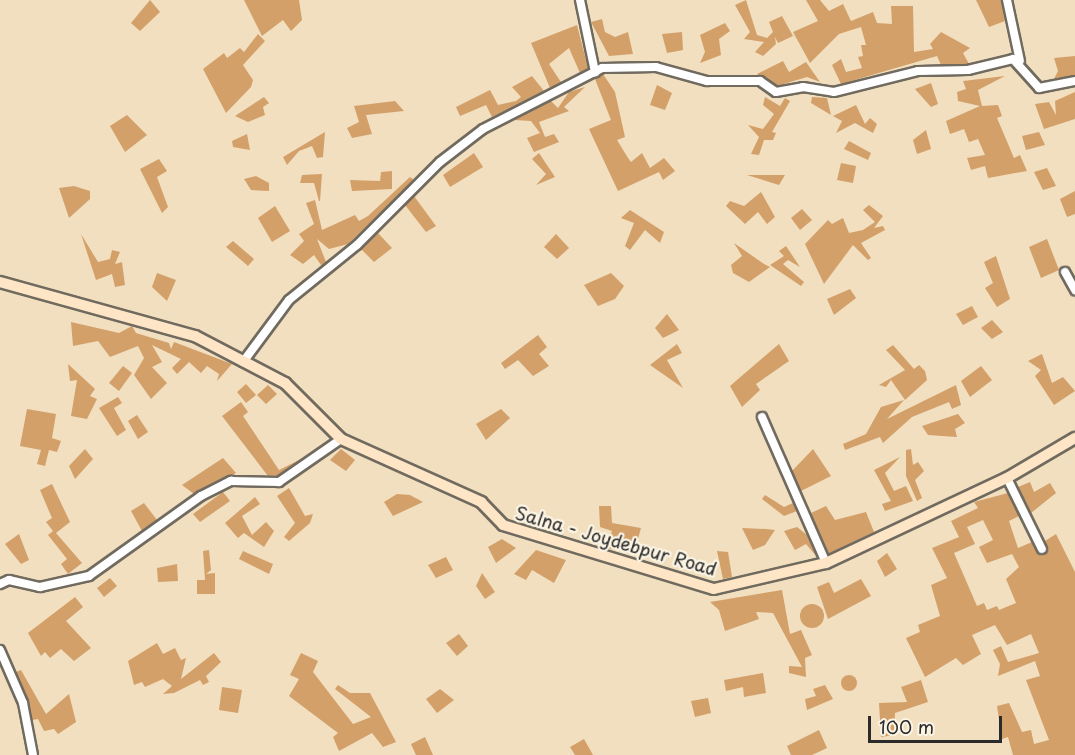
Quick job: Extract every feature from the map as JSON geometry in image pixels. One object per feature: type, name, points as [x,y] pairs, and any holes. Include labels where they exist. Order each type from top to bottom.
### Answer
[{"type":"main road","name":"Salna - Joydebpur Road","points":[[0,282],[195,336],[285,383],[341,439],[481,502],[503,525],[714,589],[826,562],[1007,478],[1075,438]]},
{"type":"street","points":[[580,0],[595,72]]},
{"type":"street","points":[[1007,0],[1020,61],[1039,88],[1075,81]]},
{"type":"street","points":[[243,362],[289,300],[357,244],[441,162],[483,129],[595,72],[628,64],[707,81],[753,80],[776,92],[803,87],[834,92],[918,71],[1020,61]]},
{"type":"street","points":[[1065,272],[1075,290]]},
{"type":"street","points":[[762,417],[826,562]]},
{"type":"street","points":[[0,584],[9,580],[39,587],[89,576],[201,496],[231,482],[279,482],[341,439]]},
{"type":"street","points":[[1007,478],[1042,549]]},
{"type":"street","points":[[0,650],[23,704],[33,755]]},
{"type":"building","points":[[150,0],[160,12],[140,31],[131,23]]},
{"type":"building","points":[[244,0],[299,0],[302,20],[291,31],[283,20],[262,36]]},
{"type":"building","points":[[746,0],[757,35],[767,38],[773,32],[769,22],[782,16],[793,36],[778,43],[775,37],[776,44],[763,56],[755,52],[764,42],[744,39],[750,32],[735,5]]},
{"type":"building","points":[[806,0],[820,0],[829,11],[843,4],[851,21],[873,12],[877,23],[892,24],[891,6],[913,6],[914,52],[933,49],[930,44],[941,32],[970,48],[963,53],[969,64],[941,65],[937,56],[841,84],[832,65],[841,59],[846,72],[862,68],[858,57],[863,56],[861,45],[866,45],[861,27],[839,34],[810,63],[793,32],[818,21]]},
{"type":"building","points":[[976,0],[1001,0],[1005,21],[989,27]]},
{"type":"building","points":[[602,19],[605,32],[615,37],[628,32],[633,54],[609,56],[591,22]]},
{"type":"building","points":[[725,23],[730,31],[719,39],[721,55],[700,63],[705,52],[700,35]]},
{"type":"building","points":[[577,25],[588,68],[580,73],[569,48],[549,64],[561,82],[550,88],[531,43]]},
{"type":"building","points":[[682,32],[683,50],[667,53],[662,34]]},
{"type":"building","points":[[258,34],[265,41],[243,65],[253,80],[251,87],[226,113],[203,69],[224,53],[227,58],[240,48],[244,52]]},
{"type":"building","points":[[1075,56],[1075,75],[1054,79],[1058,71],[1054,58]]},
{"type":"building","points":[[783,61],[789,72],[806,62],[820,82],[807,77],[777,86],[757,74]]},
{"type":"building","points":[[603,74],[615,92],[625,137],[617,140],[631,162],[642,153],[650,168],[664,158],[675,171],[663,180],[659,172],[618,191],[589,129],[611,120],[595,79]]},
{"type":"building","points":[[532,76],[544,91],[492,117],[486,105],[460,116],[456,107],[490,90],[498,105],[516,101],[521,97],[512,87]]},
{"type":"building","points":[[1005,76],[978,90],[982,106],[998,105],[1002,116],[997,118],[1014,158],[1020,155],[1027,171],[988,178],[985,166],[971,170],[967,158],[985,155],[978,139],[969,142],[964,129],[950,134],[946,121],[980,106],[958,101],[957,92],[966,89],[963,81]]},
{"type":"building","points":[[931,83],[938,104],[931,107],[915,89]]},
{"type":"building","points":[[657,85],[672,93],[665,110],[650,105]]},
{"type":"building","points":[[585,87],[564,107],[569,111],[539,122],[545,137],[554,134],[559,142],[534,152],[527,138],[540,133],[531,121],[514,120],[551,101],[558,108],[569,92]]},
{"type":"building","points":[[1075,92],[1075,119],[1044,129],[1035,104],[1049,102],[1056,115],[1055,101]]},
{"type":"building","points":[[264,97],[269,103],[263,107],[265,115],[248,122],[235,116]]},
{"type":"building","points":[[765,97],[780,106],[785,98],[790,101],[772,132],[776,133],[773,140],[764,140],[759,155],[751,154],[759,137],[748,125],[763,129],[774,114],[763,105]]},
{"type":"building","points":[[812,97],[827,98],[831,115],[811,103]]},
{"type":"building","points":[[395,101],[404,111],[366,115],[372,134],[352,138],[347,128],[359,122],[354,106]]},
{"type":"building","points":[[856,105],[865,124],[870,118],[877,124],[873,133],[855,123],[836,133],[842,121],[833,116]]},
{"type":"building","points":[[127,115],[147,135],[125,152],[110,126]]},
{"type":"building","points":[[926,130],[931,149],[917,154],[913,140]]},
{"type":"building","points":[[325,132],[323,157],[317,158],[312,146],[299,151],[287,165],[283,157]]},
{"type":"building","points":[[1039,132],[1045,145],[1026,150],[1022,136]]},
{"type":"building","points":[[247,134],[250,150],[233,147],[232,141]]},
{"type":"building","points":[[849,141],[871,153],[868,160],[844,149]]},
{"type":"building","points":[[474,153],[483,167],[450,187],[443,175]]},
{"type":"building","points":[[539,153],[555,177],[536,185],[546,174],[532,159]]},
{"type":"building","points":[[159,159],[167,171],[157,177],[168,207],[162,213],[140,169]]},
{"type":"building","points":[[841,163],[856,166],[853,183],[837,180]]},
{"type":"building","points":[[1047,168],[1056,186],[1043,190],[1034,172]]},
{"type":"building","points":[[392,171],[392,189],[352,191],[350,180],[380,181],[381,172]]},
{"type":"building","points":[[322,174],[319,201],[314,183],[300,183],[302,175]]},
{"type":"building","points":[[747,175],[785,175],[779,185]]},
{"type":"building","points":[[256,176],[269,183],[269,191],[251,190],[244,179]]},
{"type":"building","points":[[410,177],[414,180],[348,244],[329,249],[317,239],[326,262],[321,265],[314,255],[303,264],[290,255],[304,241],[299,234],[314,224],[306,203],[315,200],[322,230],[355,215],[359,221],[368,216]]},
{"type":"building","points":[[74,186],[90,191],[90,199],[69,218],[59,188]]},
{"type":"building","points":[[1075,191],[1075,214],[1067,217],[1060,199]]},
{"type":"building","points":[[761,192],[775,217],[767,224],[758,212],[745,224],[726,206],[730,201],[744,206]]},
{"type":"building","points":[[414,196],[436,226],[426,232],[405,205]]},
{"type":"building","points":[[869,205],[883,216],[874,228],[883,226],[885,230],[861,243],[871,258],[868,260],[853,245],[824,284],[805,244],[828,220],[832,224],[843,218],[849,233],[863,230],[875,222],[863,210]]},
{"type":"building","points":[[275,206],[290,231],[272,242],[258,218]]},
{"type":"building","points":[[802,209],[812,220],[800,230],[791,218]]},
{"type":"building","points":[[630,210],[664,232],[660,243],[645,230],[630,250],[625,246],[634,223],[621,218]]},
{"type":"building","points":[[378,233],[392,248],[374,262],[361,249]]},
{"type":"building","points":[[81,234],[98,262],[110,259],[112,250],[120,252],[115,264],[122,262],[125,285],[115,287],[112,274],[96,280]]},
{"type":"building","points":[[556,234],[569,248],[557,259],[544,247]]},
{"type":"building","points":[[1047,239],[1059,270],[1041,278],[1029,247]]},
{"type":"building","points":[[233,241],[254,259],[248,266],[226,247]]},
{"type":"building","points":[[734,243],[770,267],[749,282],[733,273],[731,265],[742,256]]},
{"type":"building","points":[[786,246],[800,267],[788,260],[783,264],[804,282],[801,286],[770,265],[784,256],[779,251]]},
{"type":"building","points":[[996,256],[1010,299],[997,307],[985,288],[993,283],[984,262]]},
{"type":"building","points":[[157,273],[176,280],[167,301],[152,287]]},
{"type":"building","points":[[611,273],[624,286],[615,299],[598,306],[584,285]]},
{"type":"building","points":[[850,289],[856,298],[834,315],[827,299]]},
{"type":"building","points":[[972,306],[978,317],[963,325],[956,314]]},
{"type":"building","points":[[667,314],[679,330],[663,338],[655,328]]},
{"type":"building","points":[[992,320],[1003,332],[992,339],[981,328]]},
{"type":"building","points":[[71,322],[119,333],[132,326],[136,333],[169,343],[171,349],[174,342],[232,364],[217,381],[219,374],[207,366],[201,373],[189,362],[177,374],[172,368],[181,359],[152,345],[162,362],[152,367],[167,383],[151,399],[134,375],[144,358],[138,346],[110,357],[98,341],[73,346]]},
{"type":"building","points":[[538,335],[547,347],[539,354],[549,366],[533,376],[518,360],[505,369],[501,363]]},
{"type":"building","points":[[677,344],[682,353],[667,360],[683,388],[650,365]]},
{"type":"building","points":[[779,344],[789,361],[756,384],[760,390],[742,407],[730,386]]},
{"type":"building","points":[[893,345],[914,369],[919,365],[925,371],[927,380],[905,400],[891,380],[886,387],[879,385],[905,370],[886,350]]},
{"type":"building","points":[[1042,354],[1052,383],[1063,377],[1075,391],[1054,405],[1035,376],[1041,370],[1028,361]]},
{"type":"building","points":[[68,364],[95,389],[90,396],[97,399],[87,419],[71,416],[77,380],[70,381]]},
{"type":"building","points":[[123,366],[132,373],[119,391],[109,383]]},
{"type":"building","points":[[981,366],[992,380],[970,397],[961,381]]},
{"type":"building","points":[[246,384],[256,395],[246,403],[237,392]]},
{"type":"building","points":[[268,385],[277,394],[266,404],[257,395]]},
{"type":"building","points":[[956,385],[961,405],[952,409],[949,402],[912,417],[883,443],[880,437],[845,450],[843,444],[866,434],[881,407],[904,400],[887,419]]},
{"type":"building","points":[[118,397],[122,403],[114,408],[126,430],[117,436],[99,408]]},
{"type":"building","points":[[241,402],[248,412],[243,416],[279,470],[303,458],[277,476],[268,476],[222,416]]},
{"type":"building","points":[[27,409],[56,414],[52,438],[61,441],[57,452],[49,450],[45,466],[37,464],[41,450],[20,446]]},
{"type":"building","points":[[501,409],[510,418],[486,440],[476,424]]},
{"type":"building","points":[[958,414],[965,423],[955,429],[957,437],[928,435],[922,426]]},
{"type":"building","points":[[137,415],[148,432],[138,439],[128,421]]},
{"type":"building","points":[[85,449],[93,459],[75,479],[69,466]]},
{"type":"building","points":[[341,449],[355,460],[346,471],[330,460]]},
{"type":"building","points":[[813,449],[831,476],[801,491],[792,471]]},
{"type":"building","points":[[911,449],[913,465],[918,462],[924,471],[915,480],[922,498],[917,501],[906,476],[906,450]]},
{"type":"building","points":[[900,457],[885,473],[894,491],[906,486],[913,501],[885,511],[882,504],[891,501],[874,470]]},
{"type":"building","points":[[223,458],[236,473],[194,494],[182,485]]},
{"type":"building","points":[[1030,482],[1034,492],[1050,483],[1056,493],[1031,513],[1018,487]]},
{"type":"building","points":[[52,484],[70,522],[56,533],[82,563],[68,574],[61,564],[67,559],[48,535],[53,531],[46,522],[52,518],[40,490]]},
{"type":"building","points":[[289,488],[305,516],[313,514],[310,523],[289,541],[284,537],[295,523],[277,496]]},
{"type":"building","points":[[223,492],[230,501],[200,522],[193,514]]},
{"type":"building","points":[[1008,493],[1019,516],[1009,521],[1018,548],[1032,542],[1044,555],[1045,541],[1056,534],[1075,572],[1075,755],[1013,755],[1008,737],[1002,739],[997,706],[1009,703],[1022,732],[1031,730],[1034,744],[1049,740],[1026,680],[1040,676],[1035,661],[998,676],[1000,664],[993,650],[1001,646],[1008,662],[1039,653],[1031,634],[1007,645],[995,625],[972,635],[981,654],[963,665],[956,658],[925,677],[906,638],[920,632],[918,625],[940,616],[931,585],[947,578],[932,548],[959,537],[951,521],[978,508],[974,502]],"holes":[[[983,520],[993,540],[979,547],[987,563],[1012,554],[1019,567],[1006,579],[1016,603],[999,610],[997,606],[987,610],[984,603],[977,606],[954,553],[975,544],[967,527]]]},
{"type":"building","points":[[397,494],[410,495],[423,502],[393,516],[384,502]]},
{"type":"building","points":[[765,495],[784,507],[793,503],[797,511],[784,516],[762,499]]},
{"type":"building","points":[[255,497],[260,504],[242,516],[252,535],[266,522],[274,531],[264,547],[244,533],[238,538],[225,523]]},
{"type":"building","points":[[144,503],[157,520],[142,531],[131,511]]},
{"type":"building","points":[[599,506],[611,506],[612,523],[641,528],[635,550],[607,549],[612,531],[600,527]]},
{"type":"building","points":[[826,506],[835,520],[866,512],[874,532],[828,554],[811,513]]},
{"type":"building","points":[[797,527],[807,535],[817,557],[806,544],[795,550],[784,531]]},
{"type":"building","points":[[742,528],[775,530],[765,545],[753,550]]},
{"type":"building","points":[[19,534],[29,560],[21,564],[5,544]]},
{"type":"building","points":[[502,539],[516,548],[496,563],[488,547]]},
{"type":"building","points":[[209,550],[211,570],[206,574],[215,573],[215,594],[197,594],[197,580],[205,580],[203,551]]},
{"type":"building","points":[[536,550],[566,560],[554,583],[532,570],[526,580],[514,574]]},
{"type":"building","points":[[243,551],[273,564],[269,574],[239,559]]},
{"type":"building","points":[[717,551],[728,552],[732,577],[723,579]]},
{"type":"building","points":[[887,553],[897,569],[885,577],[877,561]]},
{"type":"building","points":[[446,557],[453,570],[436,578],[428,565]]},
{"type":"building","points":[[177,564],[178,581],[158,582],[157,568]]},
{"type":"building","points":[[482,573],[495,592],[485,599],[476,586]]},
{"type":"building","points":[[110,578],[117,586],[104,597],[97,588]]},
{"type":"building","points":[[861,579],[871,596],[828,619],[817,587],[829,582],[834,593]]},
{"type":"building","points":[[782,590],[790,634],[801,630],[812,655],[805,658],[806,677],[789,673],[789,666],[802,667],[773,613],[756,612],[759,619],[725,631],[719,610],[710,602]]},
{"type":"building","points":[[75,597],[83,607],[66,621],[91,648],[74,661],[61,649],[50,658],[45,652],[41,656],[28,633]]},
{"type":"building","points":[[812,604],[820,608],[824,616],[820,624],[812,628],[804,624],[800,616],[804,608]]},
{"type":"building","points":[[459,634],[468,646],[457,656],[446,643]]},
{"type":"building","points":[[157,643],[163,654],[175,648],[181,660],[186,658],[181,679],[214,653],[221,662],[206,676],[209,682],[203,685],[200,680],[174,693],[163,694],[172,686],[163,679],[145,687],[142,682],[134,685],[128,661]]},
{"type":"building","points":[[301,653],[318,661],[313,672],[353,724],[371,717],[335,689],[338,685],[350,693],[370,693],[396,742],[383,747],[372,733],[339,751],[333,737],[338,733],[289,696],[299,679],[290,675]]},
{"type":"building","points":[[21,670],[46,714],[69,694],[76,722],[58,734],[54,729],[44,731],[38,719],[32,720],[16,672]]},
{"type":"building","points":[[763,673],[766,693],[744,697],[743,687],[726,691],[724,680]]},
{"type":"building","points":[[846,675],[852,675],[857,683],[855,689],[846,691],[841,686],[841,680]]},
{"type":"building","points":[[921,680],[928,702],[895,713],[894,735],[881,737],[879,703],[907,702],[901,687]]},
{"type":"building","points":[[825,685],[833,699],[807,710],[805,699],[816,696],[813,689]]},
{"type":"building","points":[[222,687],[242,690],[238,713],[219,710]]},
{"type":"building","points":[[440,689],[454,700],[437,713],[426,699]]},
{"type":"building","points":[[708,698],[711,713],[695,717],[691,701]]},
{"type":"building","points":[[819,730],[827,748],[812,755],[791,755],[787,746]]},
{"type":"building","points":[[425,737],[433,755],[416,755],[411,744]]},
{"type":"building","points":[[584,739],[593,755],[575,755],[570,747]]}]
